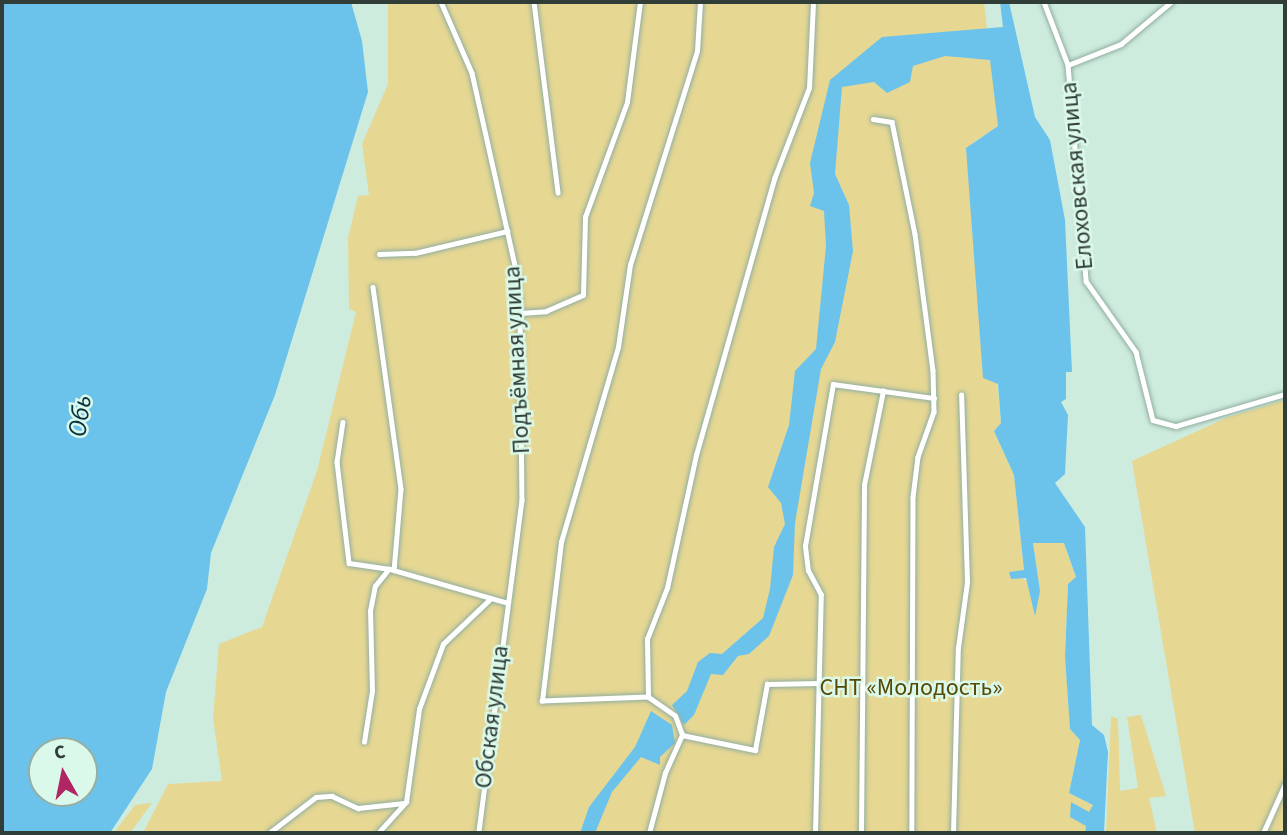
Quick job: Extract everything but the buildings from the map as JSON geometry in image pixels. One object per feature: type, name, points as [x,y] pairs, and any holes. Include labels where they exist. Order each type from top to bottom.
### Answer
[{"type":"street","name":"Подъёмная улица","points":[[441,2],[472,73],[507,231],[520,313],[522,500],[505,602]]},
{"type":"street","points":[[534,2],[558,192]]},
{"type":"street","points":[[520,313],[546,311],[583,295],[585,217],[627,102],[640,2]]},
{"type":"street","points":[[649,833],[664,773],[682,736],[675,716],[648,696],[541,701],[561,542],[618,347],[630,265],[697,51],[700,2]]},
{"type":"street","points":[[648,696],[647,639],[667,588],[696,455],[774,179],[809,88],[813,2]]},
{"type":"street","name":"Елоховская улица","points":[[1044,2],[1068,65],[1086,281],[1136,352],[1153,420],[1176,426],[1285,394]]},
{"type":"street","points":[[1068,65],[1121,44],[1171,2]]},
{"type":"street","points":[[873,119],[892,122],[915,234],[934,398],[914,497],[912,833]]},
{"type":"street","points":[[379,254],[415,253],[507,231]]},
{"type":"street","points":[[364,742],[372,691],[370,611],[374,586],[392,569],[401,489],[373,286]]},
{"type":"street","points":[[814,833],[821,595],[807,571],[805,546],[833,384],[934,398]]},
{"type":"street","points":[[861,833],[864,485],[883,391]]},
{"type":"street","points":[[953,833],[958,648],[967,582],[961,395]]},
{"type":"street","points":[[343,422],[337,461],[349,563],[392,569],[489,600],[505,602]]},
{"type":"street","points":[[378,833],[406,802],[419,709],[443,644],[489,600]]},
{"type":"street","name":"Обская улица","points":[[479,833],[505,602]]},
{"type":"street","points":[[682,736],[755,750],[767,684],[820,683]]},
{"type":"street","points":[[1263,833],[1285,784]]},
{"type":"street","points":[[269,833],[316,797],[332,796],[358,808],[406,802]]},
{"type":"green space","name":"СНТ «Молодость»","points":[[388,2],[984,2],[998,126],[974,142],[1001,423],[994,431],[1014,475],[1024,571],[1013,571],[1040,591],[1033,542],[1064,543],[1076,578],[1068,584],[1065,657],[1070,729],[1080,740],[1069,793],[1093,805],[1086,826],[1097,833],[143,833],[168,784],[222,781],[213,718],[219,644],[262,627],[317,471],[356,312],[349,309],[348,238],[358,196],[369,195],[362,144],[388,84]]},
{"type":"green space","points":[[1285,400],[1285,833],[1195,833],[1132,461],[1228,417]]},
{"type":"green space","points":[[1141,715],[1166,796],[1149,798],[1157,833],[1106,833],[1111,716],[1118,719],[1120,791],[1138,788],[1127,717]]},
{"type":"green space","points":[[152,803],[130,833],[114,833],[135,805]]},
{"type":"water","name":"Обь","points":[[2,2],[351,2],[362,41],[368,92],[275,395],[211,553],[207,589],[166,692],[152,769],[110,833],[2,833]]},
{"type":"water","points":[[1000,2],[1009,2],[1035,117],[1050,140],[1065,220],[1072,372],[1066,372],[1066,399],[1061,402],[1068,415],[1065,474],[1055,483],[1085,527],[1092,725],[1104,735],[1108,752],[1104,833],[1085,833],[1086,826],[1070,817],[1071,802],[1089,812],[1093,805],[1069,793],[1080,740],[1070,729],[1065,657],[1068,584],[1076,577],[1064,543],[1033,543],[1040,591],[1035,616],[1026,578],[1011,579],[1009,572],[1024,570],[1014,475],[994,431],[1001,423],[998,384],[983,378],[966,148],[998,126],[990,60],[945,56],[913,66],[910,82],[887,93],[874,82],[842,87],[835,174],[849,205],[853,251],[835,342],[821,369],[795,523],[793,575],[769,636],[749,654],[738,656],[723,675],[711,674],[694,715],[684,725],[672,705],[687,691],[698,662],[710,653],[722,654],[763,618],[770,589],[774,547],[785,524],[781,503],[768,487],[789,425],[795,371],[816,349],[826,246],[824,211],[810,206],[814,193],[810,163],[830,80],[882,37],[1003,27]]},
{"type":"water","points":[[651,711],[672,725],[675,743],[660,757],[660,765],[641,757],[612,792],[595,833],[580,833],[589,807],[635,747]]}]
